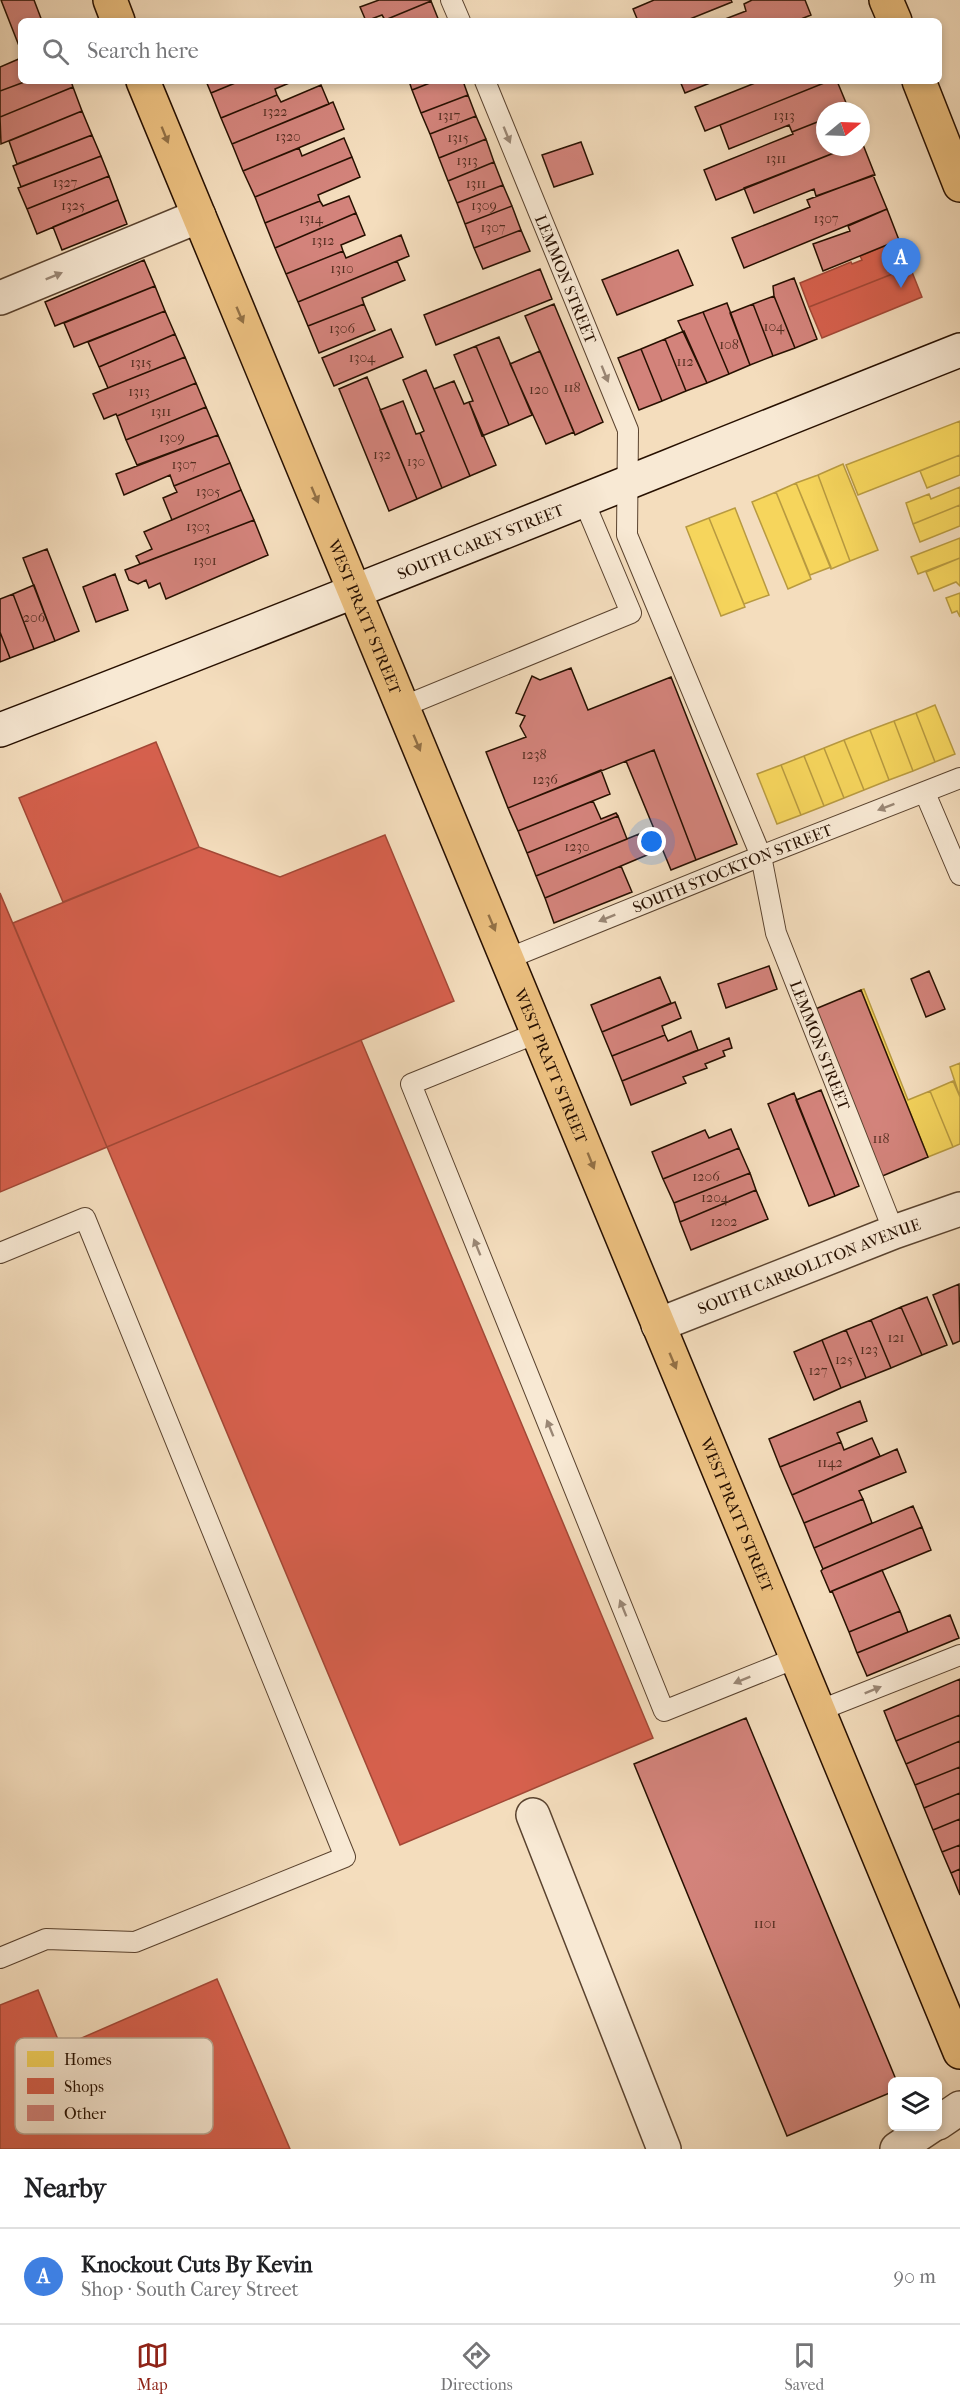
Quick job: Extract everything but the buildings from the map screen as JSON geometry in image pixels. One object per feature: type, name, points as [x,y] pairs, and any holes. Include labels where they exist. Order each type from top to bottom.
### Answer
[{"type":"main road","points":[[110,0],[117,18]]},
{"type":"main road","points":[[886,0],[894,18]]},
{"type":"main road","name":"WEST PRATT STREET","points":[[144,84],[960,2052]]},
{"type":"main road","points":[[920,84],[960,185]]},
{"type":"main road","points":[[0,298],[199,216]]},
{"type":"main road","name":"SOUTH CAREY STREET","points":[[0,730],[355,592],[960,350]]},
{"type":"main road","name":"SOUTH CARROLLTON AVENUE","points":[[658,1325],[894,1232],[960,1209]]},
{"type":"main road","points":[[533,1815],[664,2149]]},
{"type":"main road","points":[[942,2119],[960,2108]]},
{"type":"main road","points":[[897,2149],[925,2131]]},
{"type":"lane","points":[[451,0],[459,18]]},
{"type":"lane","name":"LEMMON STREET","points":[[486,84],[628,430],[627,535],[761,856],[776,933],[894,1232]]},
{"type":"lane","points":[[402,707],[631,614],[583,500]]},
{"type":"lane","name":"SOUTH STOCKTON STREET","points":[[507,959],[960,778]]},
{"type":"lane","points":[[925,793],[960,875]]},
{"type":"lane","points":[[537,1033],[411,1084],[664,1711],[796,1658]]},
{"type":"lane","points":[[0,1252],[85,1218],[345,1857],[135,1942],[46,1940],[0,1958]]},
{"type":"lane","points":[[819,1711],[960,1655]]},
{"type":"place","name":"Knockout Cuts By Kevin","points":[[901,288]]}]
